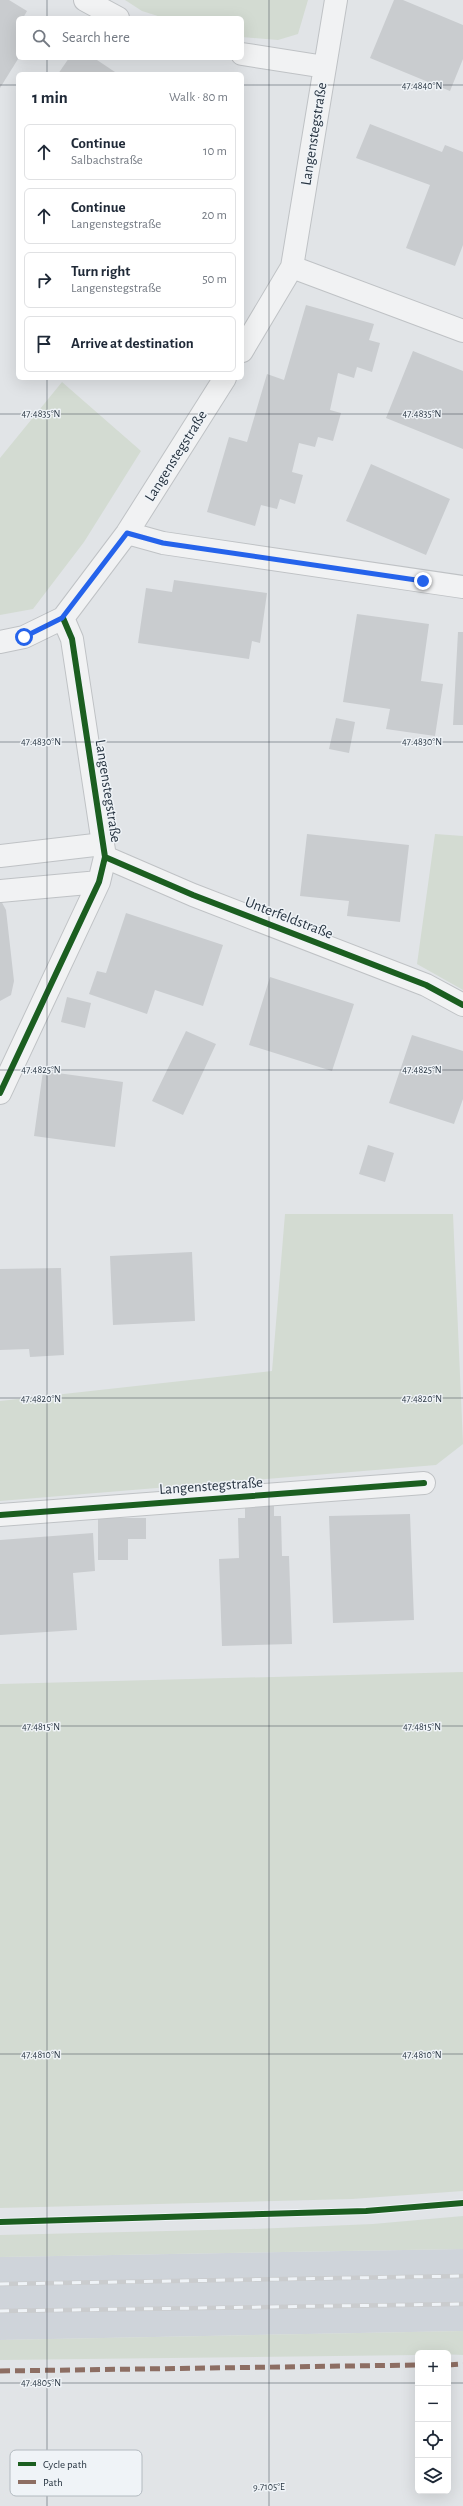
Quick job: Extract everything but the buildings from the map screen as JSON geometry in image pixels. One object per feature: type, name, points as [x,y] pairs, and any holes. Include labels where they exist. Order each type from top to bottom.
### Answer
[{"type":"street","points":[[85,0],[114,16]]},
{"type":"street","name":"Langenstegstraße","points":[[244,348],[292,267],[336,0]]},
{"type":"street","points":[[244,54],[325,67]]},
{"type":"street","points":[[292,267],[463,330]]},
{"type":"street","name":"Langenstegstraße","points":[[0,1093],[100,882],[104,850],[72,639],[62,618],[127,533],[224,380]]},
{"type":"street","points":[[127,533],[163,543],[463,587]]},
{"type":"street","points":[[0,642],[24,637],[62,618]]},
{"type":"street","name":"Langenstegstraße","points":[[0,856],[104,850]]},
{"type":"street","name":"Unterfeldstraße","points":[[104,850],[193,895],[426,985],[463,1006]]},
{"type":"street","points":[[0,891],[100,882]]},
{"type":"street","name":"Langenstegstraße","points":[[0,1516],[424,1483]]},
{"type":"shaded area","points":[[125,0],[308,0],[298,34],[278,40],[244,37],[244,16],[158,16],[142,11]]},
{"type":"shaded area","points":[[62,382],[141,451],[84,542],[33,609],[0,615],[0,458]]},
{"type":"shaded area","points":[[435,834],[463,836],[463,990],[417,964]]},
{"type":"shaded area","points":[[285,1214],[453,1214],[463,1444],[436,1465],[0,1501],[0,1401],[272,1371]]},
{"type":"shaded area","points":[[463,1672],[463,2191],[352,2199],[0,2208],[0,1684]]},
{"type":"shaded area","points":[[463,2216],[463,2249],[0,2257],[0,2235],[251,2229],[373,2224]]},
{"type":"shaded area","points":[[463,2249],[463,2331],[0,2340],[0,2257]]},
{"type":"shaded area","points":[[463,2331],[463,2355],[451,2354],[451,2350],[415,2350],[415,2355],[0,2360],[0,2340]]},
{"type":"railway","points":[[0,2284],[463,2276]]},
{"type":"railway","points":[[0,2311],[463,2304]]},
{"type":"marked path","points":[[451,2365],[463,2364]]},
{"type":"marked path","points":[[0,2371],[415,2365]]},
{"type":"cycle path","points":[[0,1093],[99,882],[105,857],[72,639],[63,618]]},
{"type":"cycle path","points":[[105,857],[193,895],[426,985],[463,1005]]},
{"type":"cycle path","points":[[0,1515],[424,1483]]},
{"type":"cycle path","points":[[0,2222],[366,2211],[463,2203]]},
{"type":"route","points":[[24,637],[62,618],[127,533],[163,543],[423,581]]}]
